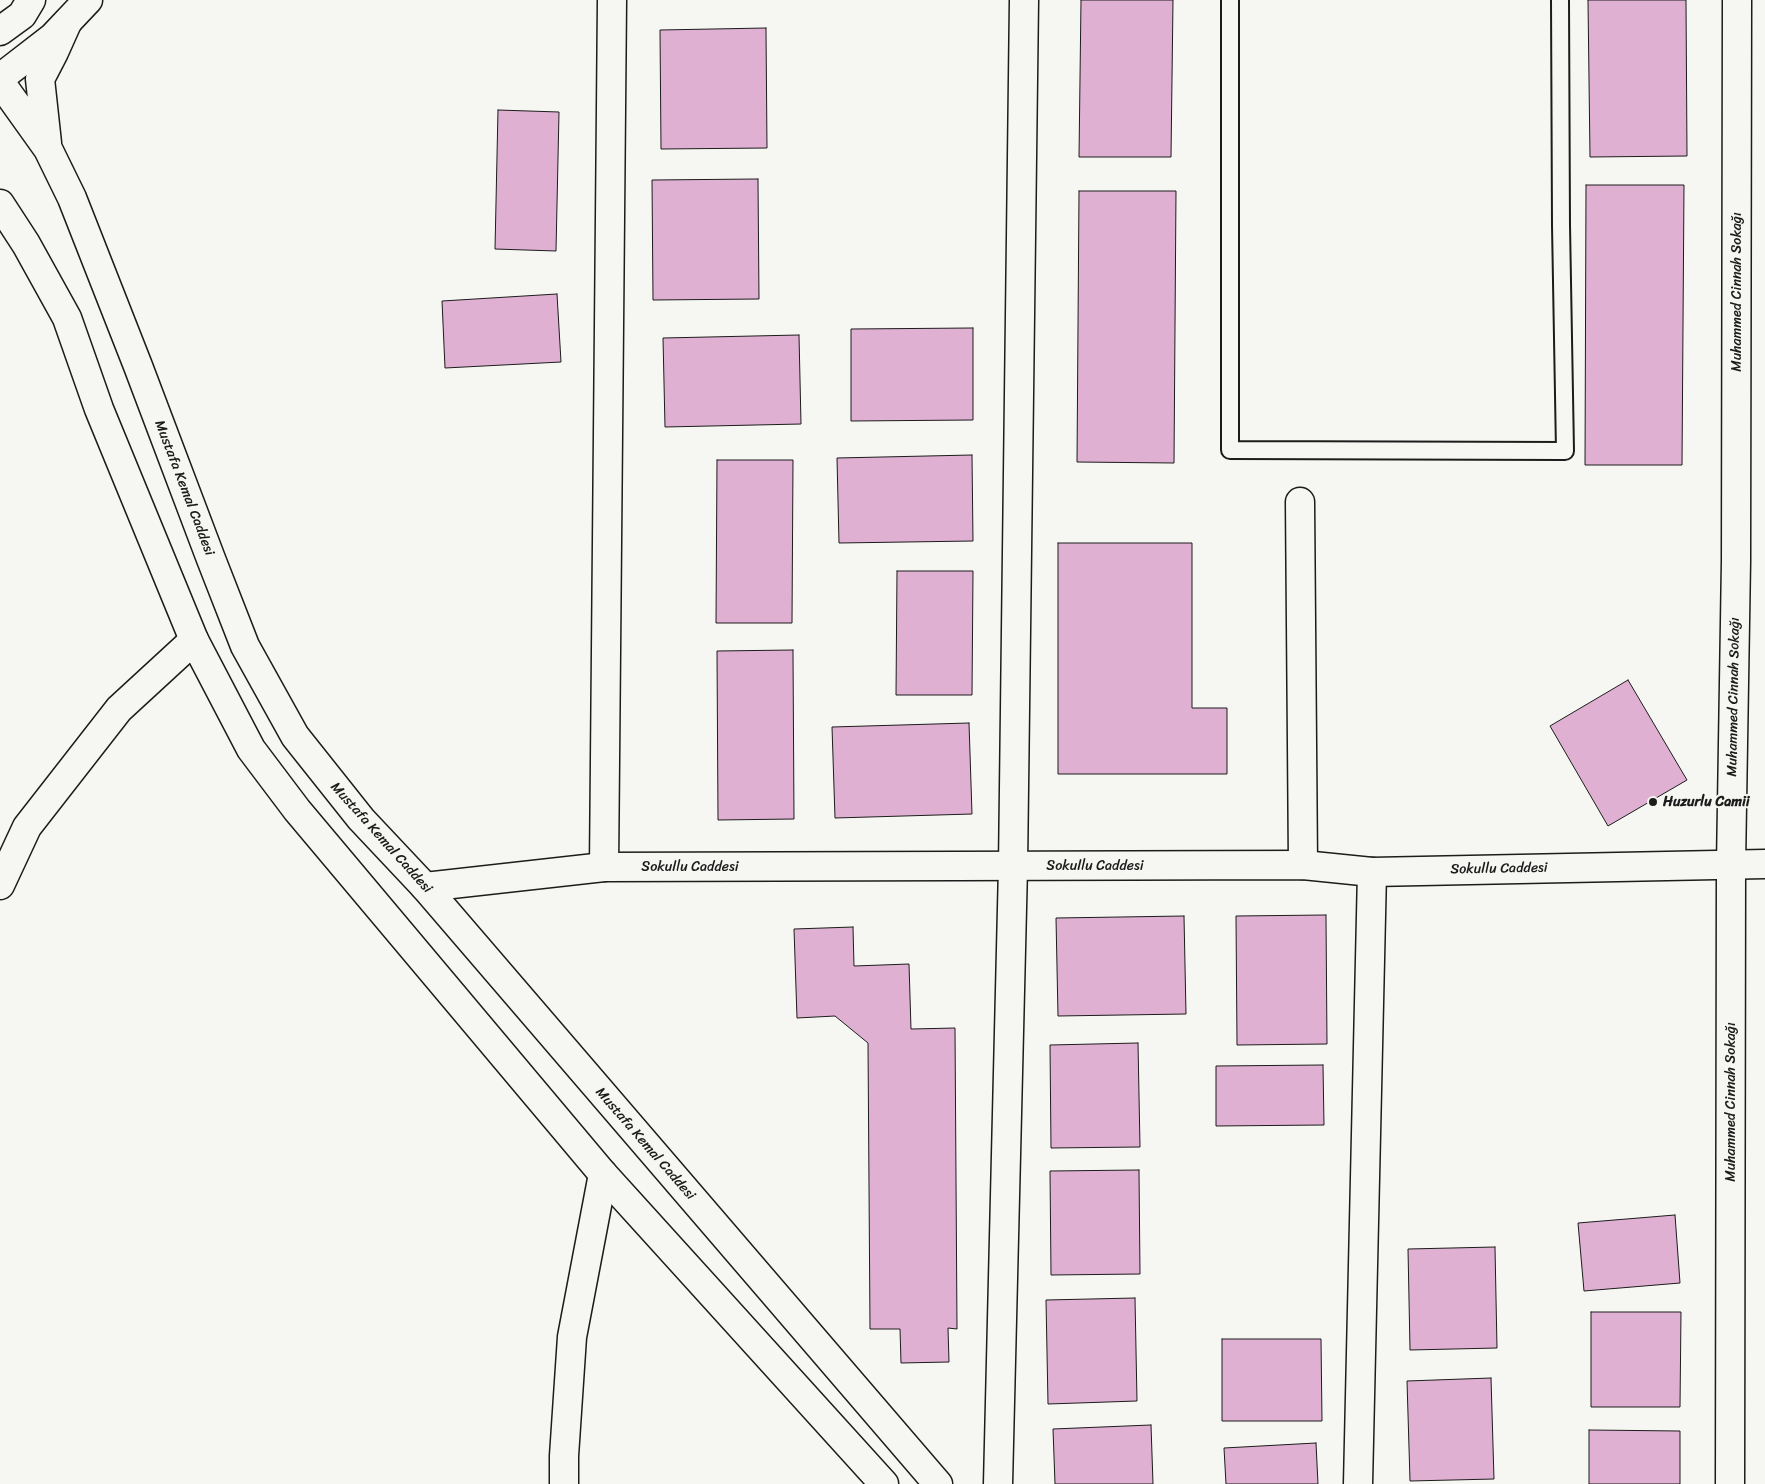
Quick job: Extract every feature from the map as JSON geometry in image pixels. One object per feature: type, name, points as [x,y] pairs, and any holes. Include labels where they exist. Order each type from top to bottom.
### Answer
[{"type":"street","points":[[0,31],[22,15],[31,0]]},
{"type":"street","points":[[0,80],[53,37],[88,0]]},
{"type":"street","points":[[604,867],[612,0]]},
{"type":"street","points":[[998,1484],[1013,867],[1024,0]]},
{"type":"street","name":"Muhammed Cinnah Sokağı","points":[[1730,1484],[1731,865],[1736,561],[1738,0]]},
{"type":"street","points":[[48,149],[40,79],[67,23]]},
{"type":"street","name":"Mustafa Kemal Caddesi","points":[[0,80],[48,149],[72,198],[246,646],[296,736],[361,819],[425,888],[938,1484]]},
{"type":"street","points":[[0,204],[26,244],[67,318],[99,410],[194,640],[251,749],[297,810],[603,1174],[884,1484]]},
{"type":"street","points":[[1300,502],[1303,865]]},
{"type":"street","points":[[0,885],[27,827],[119,709],[194,640]]},
{"type":"street","name":"Sokullu Caddesi","points":[[425,888],[604,867],[1303,865],[1372,872],[1765,864]]},
{"type":"street","points":[[1358,1484],[1372,872]]},
{"type":"street","points":[[564,1484],[564,1456],[572,1337],[603,1174]]},
{"type":"lane","points":[[1230,0],[1230,450],[1564,451],[1560,0]]},
{"type":"building","points":[[1081,0],[1173,0],[1171,157],[1079,157]]},
{"type":"building","points":[[1588,0],[1686,0],[1687,156],[1590,157]]},
{"type":"building","points":[[766,28],[767,148],[661,149],[660,30]]},
{"type":"building","points":[[498,110],[559,112],[556,251],[495,249]]},
{"type":"building","points":[[758,179],[759,299],[653,300],[652,180]]},
{"type":"building","points":[[1586,185],[1684,185],[1682,465],[1585,465]]},
{"type":"building","points":[[1079,191],[1176,191],[1174,463],[1077,462]]},
{"type":"building","points":[[557,294],[561,362],[445,368],[442,301]]},
{"type":"building","points":[[973,328],[973,420],[851,421],[851,329]]},
{"type":"building","points":[[799,335],[801,424],[665,427],[663,338]]},
{"type":"building","points":[[972,455],[973,541],[839,543],[837,458]]},
{"type":"building","points":[[717,460],[793,460],[792,623],[716,623]]},
{"type":"building","points":[[1058,543],[1192,543],[1192,708],[1227,708],[1227,774],[1058,774]]},
{"type":"building","points":[[897,571],[973,571],[972,695],[896,695]]},
{"type":"building","points":[[793,650],[794,819],[718,820],[717,651]]},
{"type":"building","points":[[1628,680],[1687,780],[1608,826],[1550,726]]},
{"type":"building","points":[[969,723],[972,814],[835,818],[832,727]]},
{"type":"building","points":[[1326,915],[1327,1044],[1237,1045],[1236,916]]},
{"type":"building","points":[[1184,916],[1186,1014],[1058,1016],[1056,918]]},
{"type":"building","points":[[853,927],[854,966],[909,964],[911,1029],[955,1028],[957,1329],[948,1328],[949,1362],[901,1363],[900,1329],[870,1329],[868,1043],[835,1016],[797,1018],[794,929]]},
{"type":"building","points":[[1138,1043],[1140,1147],[1051,1148],[1050,1045]]},
{"type":"building","points":[[1323,1065],[1324,1125],[1216,1126],[1216,1066]]},
{"type":"building","points":[[1139,1170],[1140,1274],[1051,1275],[1050,1171]]},
{"type":"building","points":[[1675,1215],[1680,1283],[1584,1291],[1578,1223]]},
{"type":"building","points":[[1495,1247],[1497,1348],[1410,1350],[1408,1249]]},
{"type":"building","points":[[1135,1298],[1137,1401],[1048,1404],[1046,1300]]},
{"type":"building","points":[[1591,1312],[1681,1312],[1680,1407],[1591,1407]]},
{"type":"building","points":[[1222,1339],[1321,1339],[1322,1421],[1222,1421]]},
{"type":"building","points":[[1491,1378],[1494,1479],[1410,1481],[1407,1381]]},
{"type":"building","points":[[1151,1425],[1153,1484],[1055,1484],[1053,1429]]},
{"type":"building","points":[[1589,1430],[1680,1431],[1680,1484],[1589,1484]]},
{"type":"building","points":[[1316,1443],[1318,1484],[1226,1484],[1224,1448]]},
{"type":"place","name":"Huzurlu Camii","points":[[1653,802]]}]
